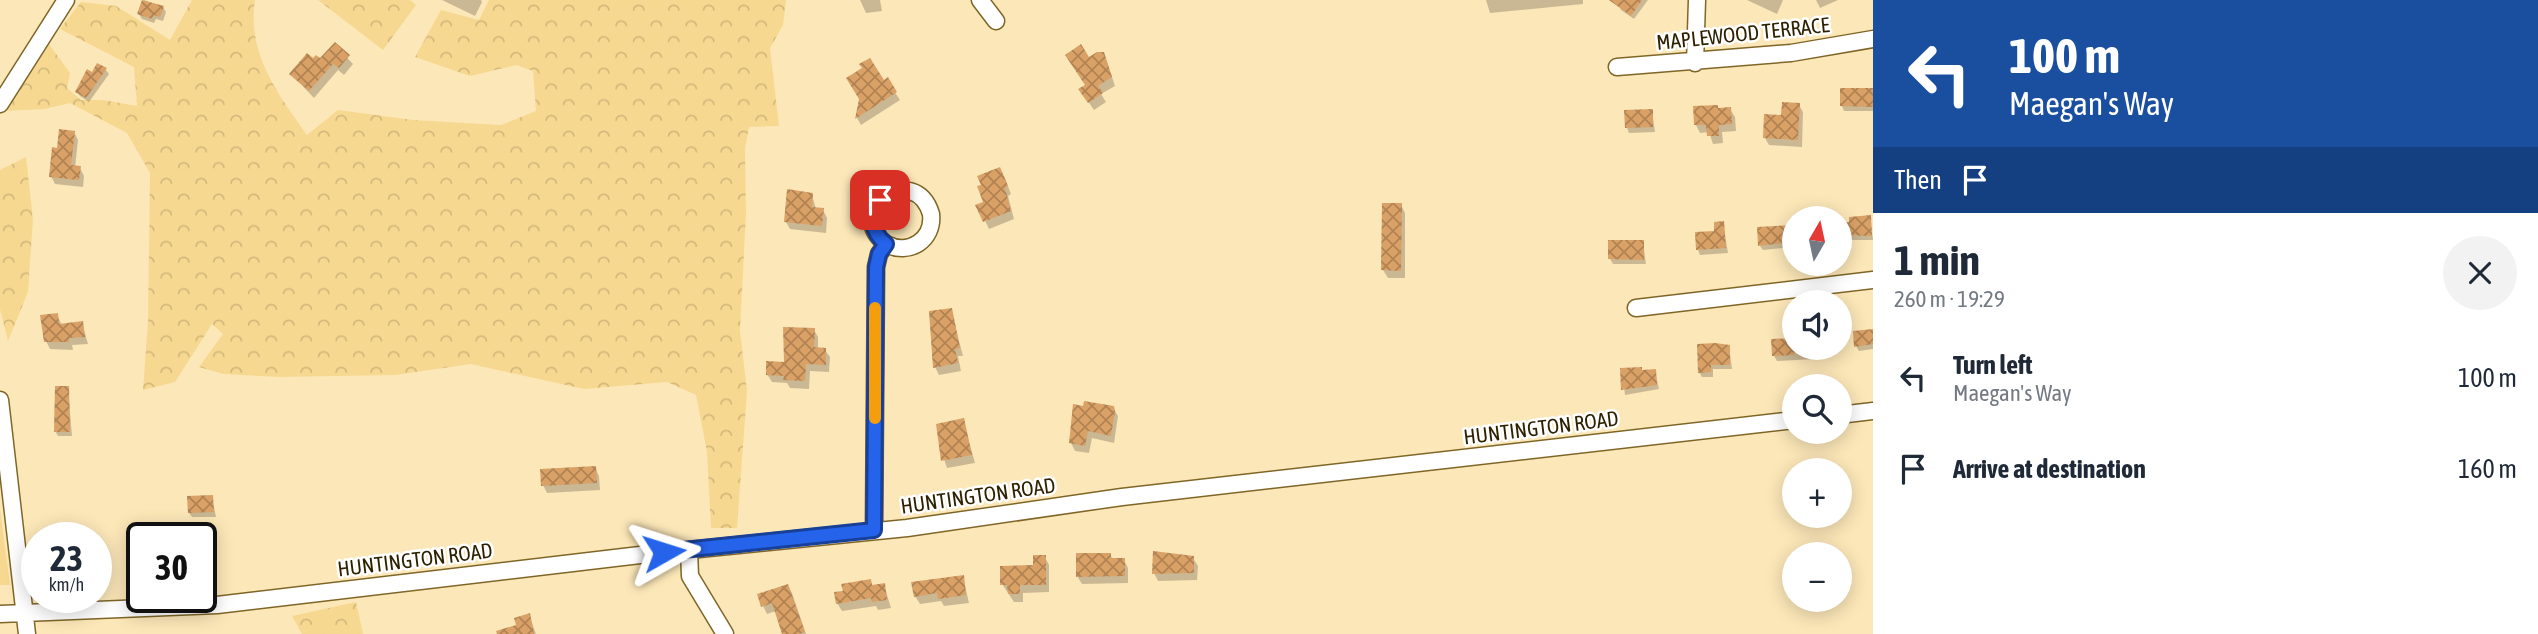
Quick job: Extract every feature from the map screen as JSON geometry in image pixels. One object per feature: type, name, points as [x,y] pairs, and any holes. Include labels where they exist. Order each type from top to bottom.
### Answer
[{"type":"street","points":[[0,104],[66,0]]},
{"type":"street","points":[[980,0],[996,21]]},
{"type":"street","points":[[1695,63],[1697,0]]},
{"type":"street","name":"MAPLEWOOD TERRACE","points":[[1616,66],[1695,63],[1791,53],[1873,40]]},
{"type":"street","points":[[874,530],[876,267],[879,254],[886,244]]},
{"type":"street","points":[[1636,308],[1873,280]]},
{"type":"street","points":[[0,400],[27,615],[27,634]]},
{"type":"street","points":[[1852,413],[1873,411]]},
{"type":"street","name":"HUNTINGTON ROAD","points":[[0,614],[27,615],[217,605],[1782,421]]},
{"type":"street","points":[[689,550],[690,576],[725,634]]},
{"type":"green space","points":[[192,0],[255,0],[254,20],[260,55],[275,88],[307,135],[338,110],[413,120],[501,125],[536,111],[533,71],[516,65],[470,76],[415,57],[441,10],[479,20],[489,0],[786,0],[783,25],[770,48],[779,126],[749,127],[745,149],[746,214],[740,330],[747,391],[737,528],[711,528],[707,452],[696,395],[667,382],[584,389],[471,364],[395,375],[279,377],[223,374],[199,367],[223,334],[212,324],[175,382],[143,390],[148,321],[150,173],[127,133],[70,103],[45,109],[3,111],[46,40],[70,73],[67,88],[81,100],[103,100],[137,106],[134,67],[60,29],[81,2],[116,6],[170,40]]},
{"type":"green space","points":[[318,0],[410,0],[416,5],[383,50]]},
{"type":"green space","points":[[26,157],[33,219],[28,292],[8,341],[0,309],[0,170]]},
{"type":"green space","points":[[0,509],[10,585],[0,585]]},
{"type":"green space","points":[[356,602],[363,634],[302,634],[292,616]]},
{"type":"building","points":[[142,0],[164,6],[160,17],[154,15],[152,19],[137,14]]},
{"type":"building","points":[[1609,0],[1642,0],[1631,16]]},
{"type":"building","points":[[335,42],[350,55],[339,68],[333,64],[309,91],[289,74],[307,53],[313,58],[316,55],[320,58]]},
{"type":"building","points":[[1081,44],[1089,57],[1097,52],[1104,52],[1112,77],[1098,86],[1103,93],[1088,103],[1078,89],[1085,85],[1065,55]]},
{"type":"building","points":[[870,58],[884,80],[888,77],[897,92],[855,119],[859,99],[846,78],[862,68],[859,64]]},
{"type":"building","points":[[97,63],[107,68],[86,98],[75,92],[87,69],[92,72]]},
{"type":"building","points":[[1840,88],[1873,88],[1873,107],[1840,106]]},
{"type":"building","points":[[1782,102],[1800,103],[1798,140],[1763,138],[1764,114],[1781,115]]},
{"type":"building","points":[[1718,105],[1718,108],[1731,107],[1732,124],[1719,125],[1719,136],[1707,136],[1706,125],[1694,125],[1693,106]]},
{"type":"building","points":[[1653,109],[1653,127],[1625,128],[1624,110]]},
{"type":"building","points":[[59,129],[75,131],[71,165],[81,166],[79,180],[49,177],[52,147],[57,148]]},
{"type":"building","points":[[1000,167],[1008,186],[1005,188],[1011,211],[983,222],[975,205],[983,202],[977,186],[981,185],[977,176]]},
{"type":"building","points":[[787,189],[813,193],[812,207],[824,208],[822,226],[784,222]]},
{"type":"building","points":[[1382,203],[1402,203],[1401,271],[1381,270]]},
{"type":"building","points":[[1871,215],[1872,236],[1852,235],[1852,217]]},
{"type":"building","points":[[1724,221],[1726,248],[1696,250],[1695,232],[1714,231],[1714,222]]},
{"type":"building","points":[[1782,226],[1782,243],[1758,246],[1757,227]]},
{"type":"building","points":[[1608,240],[1644,240],[1644,260],[1608,259]]},
{"type":"building","points":[[952,308],[960,348],[955,349],[958,363],[933,368],[929,311]]},
{"type":"building","points":[[58,313],[59,324],[83,321],[85,337],[69,338],[69,342],[44,342],[40,315]]},
{"type":"building","points":[[783,327],[815,328],[814,347],[826,348],[826,365],[806,364],[805,381],[783,380],[784,376],[766,375],[766,361],[784,362]]},
{"type":"building","points":[[1873,329],[1873,344],[1854,347],[1853,331]]},
{"type":"building","points":[[1771,339],[1782,339],[1782,356],[1772,356]]},
{"type":"building","points":[[1697,344],[1730,345],[1730,365],[1711,365],[1711,372],[1698,373]]},
{"type":"building","points":[[1642,367],[1642,370],[1656,369],[1657,385],[1621,390],[1620,368]]},
{"type":"building","points":[[55,386],[69,386],[70,432],[54,432]]},
{"type":"building","points":[[1084,401],[1114,406],[1115,411],[1111,436],[1088,431],[1085,446],[1069,443],[1073,404],[1083,406]]},
{"type":"building","points":[[964,418],[972,455],[941,461],[936,424]]},
{"type":"building","points":[[596,466],[597,483],[541,486],[540,469]]},
{"type":"building","points":[[213,495],[214,512],[188,513],[187,496]]},
{"type":"building","points":[[1153,551],[1194,556],[1194,573],[1152,574]]},
{"type":"building","points":[[1076,553],[1111,553],[1111,558],[1125,558],[1125,576],[1076,577]]},
{"type":"building","points":[[1033,555],[1046,555],[1046,585],[1020,585],[1020,594],[1008,594],[1007,585],[1000,585],[1000,566],[1033,565]]},
{"type":"building","points":[[964,575],[966,595],[938,599],[937,593],[914,597],[911,582]]},
{"type":"building","points":[[871,579],[872,585],[885,583],[887,600],[872,602],[871,598],[836,604],[834,592],[843,591],[841,584]]},
{"type":"building","points":[[788,584],[805,632],[799,634],[782,634],[772,603],[761,607],[757,594]]},
{"type":"building","points":[[530,613],[534,634],[497,634],[496,631],[516,625],[514,618]]},
{"type":"slow traffic","points":[[875,308],[875,418]]},
{"type":"route","points":[[664,552],[874,530],[876,267],[879,254],[886,244],[877,235],[873,223],[874,210],[880,200]]}]
